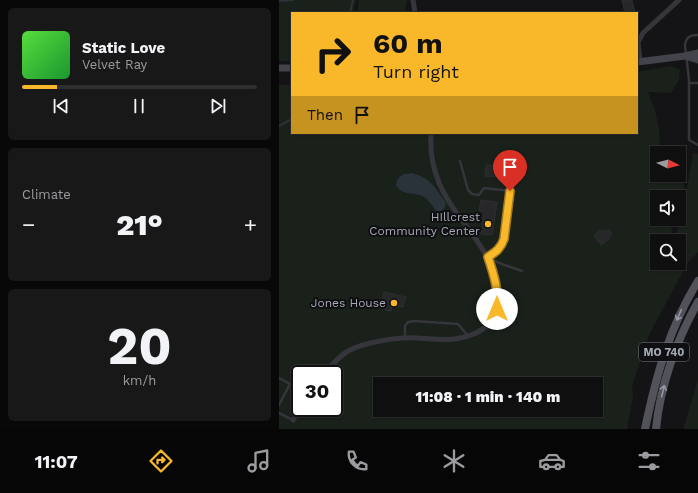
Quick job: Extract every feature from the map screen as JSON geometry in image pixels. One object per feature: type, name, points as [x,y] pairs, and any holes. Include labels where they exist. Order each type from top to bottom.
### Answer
[{"type":"main road","points":[[639,61],[685,56],[698,53]]},
{"type":"main road","points":[[685,56],[698,60]]},
{"type":"main road","points":[[279,68],[291,68]]},
{"type":"main road","name":"MO 740","points":[[645,429],[651,400],[665,350],[684,304],[698,281]]},
{"type":"main road","name":"MO 740","points":[[656,429],[657,416],[667,376],[687,322],[698,302]]},
{"type":"street","points":[[413,0],[415,12]]},
{"type":"street","points":[[639,61],[638,42],[643,33],[679,0]]},
{"type":"street","points":[[332,365],[348,351],[378,342],[405,338],[450,340],[468,336],[487,326],[497,309],[497,289],[488,257],[451,203],[438,181],[432,161],[431,134]]},
{"type":"lane","points":[[698,35],[690,36],[686,40],[685,56],[689,82],[689,140],[698,145]]},
{"type":"lane","points":[[689,82],[698,83]]},
{"type":"lane","points":[[461,160],[468,190],[472,194],[479,195],[484,188],[510,191],[504,239],[497,252],[488,257]]},
{"type":"lane","points":[[488,257],[499,263],[522,271]]},
{"type":"lane","points":[[405,338],[405,326],[408,322],[414,321],[458,324],[468,336]]},
{"type":"lane","points":[[279,378],[290,384],[279,405]]},
{"type":"lane","points":[[279,413],[293,420]]},
{"type":"shaded area","points":[[279,0],[356,0],[353,12],[291,12],[291,61],[279,61]]},
{"type":"shaded area","points":[[359,0],[407,0],[405,12],[357,12]]},
{"type":"shaded area","points":[[671,66],[680,70],[679,80],[671,93],[648,92],[656,114],[660,137],[660,146],[650,146],[650,182],[683,182],[684,188],[684,190],[650,190],[650,226],[671,226],[672,234],[650,234],[650,270],[684,270],[649,335],[632,386],[633,396],[627,429],[279,429],[279,85],[291,85],[291,134],[638,134],[638,72]]},
{"type":"shaded area","points":[[693,153],[698,154],[698,252],[686,266],[686,234],[676,234],[679,226],[686,226],[687,188]]},
{"type":"shaded area","points":[[412,173],[419,175],[432,184],[446,203],[444,209],[437,212],[424,197],[399,189],[396,185],[400,177]]},
{"type":"shaded area","points":[[698,379],[698,429],[684,429],[684,427]]},
{"type":"building","points":[[622,0],[632,0],[635,12],[625,12]]},
{"type":"building","points":[[486,165],[516,168],[514,179],[506,178],[506,183],[500,182],[498,177],[485,176]]},
{"type":"building","name":"HIllcrest Community Center","points":[[481,200],[497,202],[492,235],[481,234],[484,212],[479,211]]},
{"type":"building","points":[[600,230],[601,232],[604,230],[605,232],[609,230],[612,234],[609,237],[610,238],[601,245],[594,235]]},
{"type":"building","name":"Jones House","points":[[384,292],[406,297],[403,307],[392,305],[391,311],[385,310],[383,308],[385,301],[382,300]]},
{"type":"waterway","points":[[279,1],[293,0]]},
{"type":"waterway","points":[[350,12],[353,0]]},
{"type":"waterway","points":[[279,126],[291,120]]},
{"type":"place","name":"HIllcrest Community Center","points":[[488,224]]},
{"type":"place","name":"Jones House","points":[[394,303]]},
{"type":"route","points":[[497,309],[497,289],[488,257],[497,252],[504,239],[510,191]]}]
